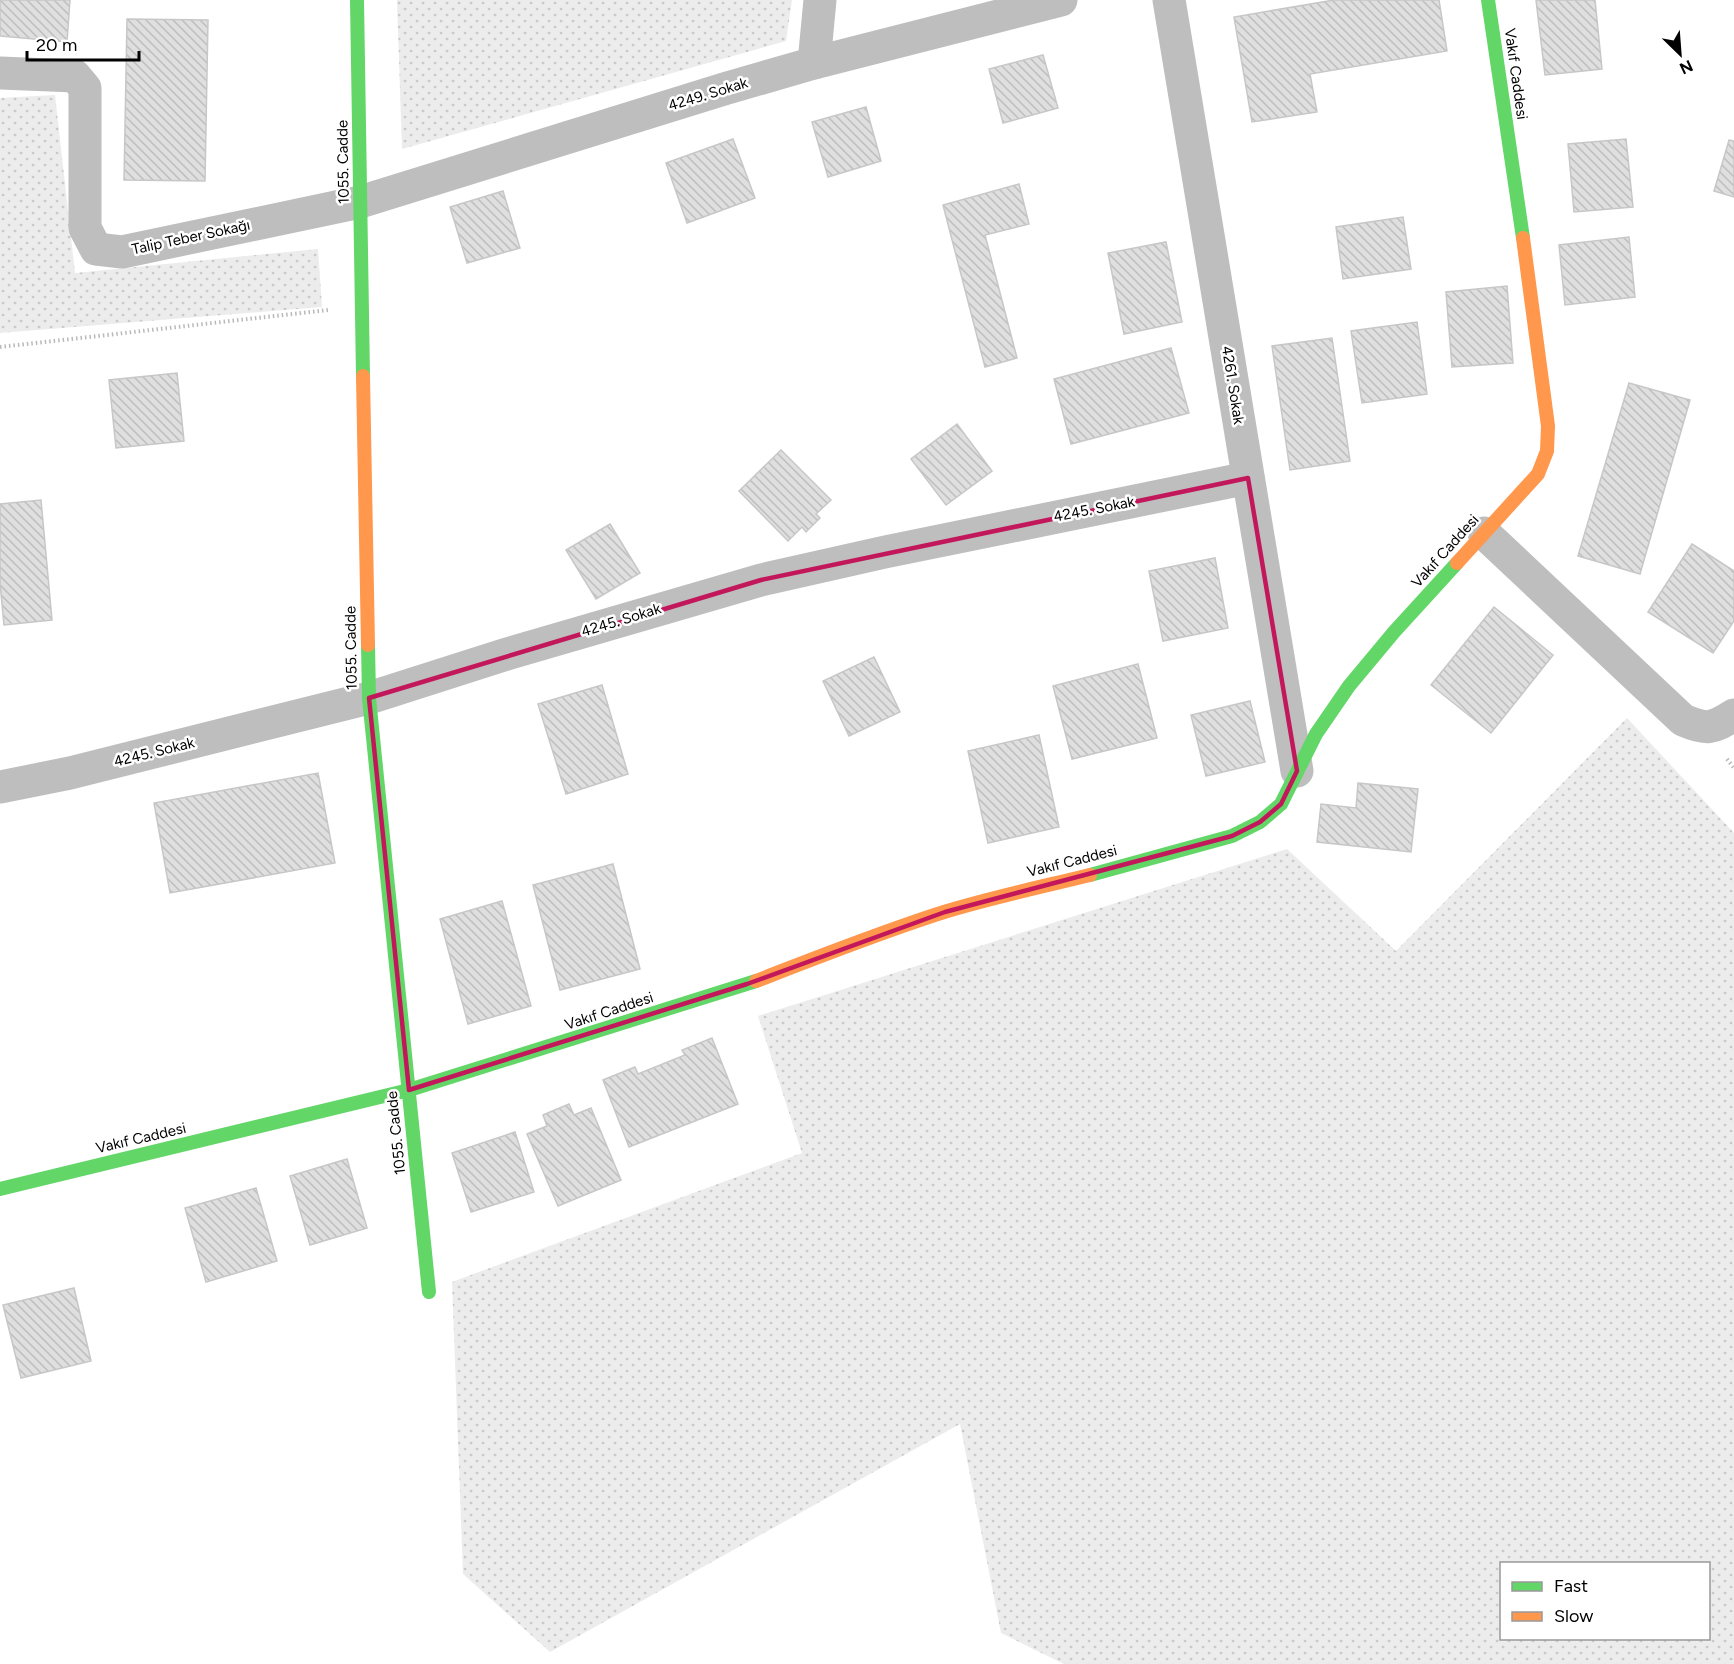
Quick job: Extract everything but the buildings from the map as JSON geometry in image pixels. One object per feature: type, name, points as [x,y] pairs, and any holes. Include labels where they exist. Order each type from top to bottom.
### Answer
[{"type":"street","name":"1055. Cadde","points":[[357,0],[369,698],[429,1292]]},
{"type":"street","points":[[814,63],[820,0]]},
{"type":"street","name":"4249. Sokak","points":[[360,202],[814,63],[1061,0]]},
{"type":"street","name":"4261. Sokak","points":[[1169,0],[1297,771]]},
{"type":"street","name":"Vakıf Caddesi","points":[[0,1189],[409,1090],[747,984],[884,932],[945,912],[1002,895],[1089,875],[1232,836],[1260,822],[1281,804],[1316,734],[1349,686],[1394,632],[1538,474],[1547,451],[1548,426],[1534,315],[1488,0]]},
{"type":"street","name":"Talip Teber Sokağı","points":[[0,73],[75,76],[85,88],[85,228],[96,249],[122,252],[360,202]]},
{"type":"street","name":"4245. Sokak","points":[[0,787],[70,773],[369,698],[761,580],[885,552],[1248,478]]},
{"type":"street","points":[[1484,533],[1683,720],[1703,728],[1721,724],[1734,715]]},
{"type":"path","points":[[0,347],[362,307]]},
{"type":"highlighted area","points":[[1248,478],[1297,771],[1281,804],[1260,822],[1232,836],[945,912],[747,984],[409,1090],[369,698],[761,580]]},
{"type":"shaded area","points":[[397,0],[792,0],[786,41],[402,149]]},
{"type":"shaded area","points":[[55,95],[75,273],[318,249],[322,307],[0,333],[0,98]]},
{"type":"shaded area","points":[[1627,718],[1734,833],[1734,1664],[1064,1664],[1001,1633],[960,1424],[550,1652],[463,1574],[452,1282],[802,1153],[758,1016],[1287,849],[1396,951]]},
{"type":"traffic: fast","points":[[357,0],[363,376]]},
{"type":"traffic: fast","points":[[1488,0],[1523,238]]},
{"type":"traffic: fast","points":[[1090,875],[1232,836],[1260,822],[1281,804],[1316,734],[1349,686],[1394,632],[1457,563]]},
{"type":"traffic: fast","points":[[368,645],[369,698],[429,1292]]},
{"type":"traffic: fast","points":[[0,1189],[409,1090],[756,981]]},
{"type":"traffic: slow","points":[[1457,563],[1538,474],[1547,451],[1548,426],[1523,238]]},
{"type":"traffic: slow","points":[[363,376],[368,645]]},
{"type":"traffic: slow","points":[[756,981],[873,936],[944,912],[1090,875]]}]
